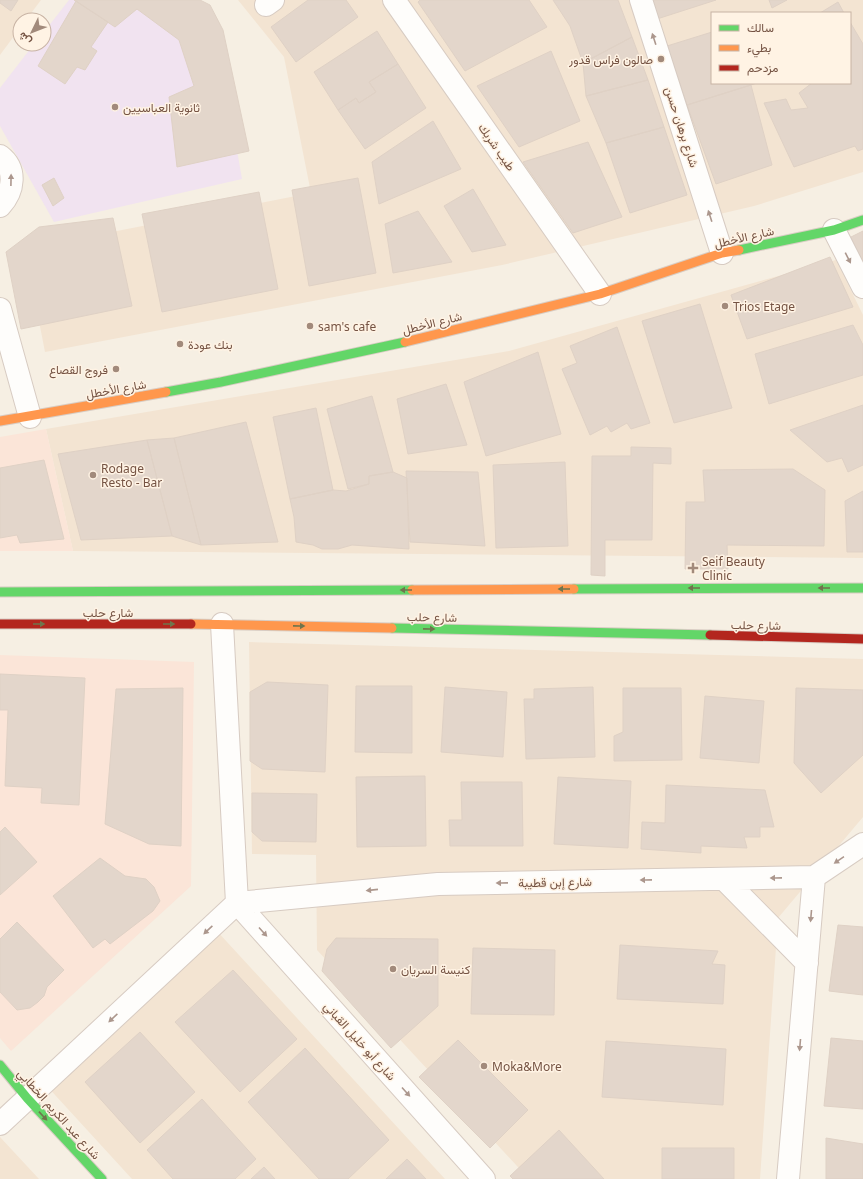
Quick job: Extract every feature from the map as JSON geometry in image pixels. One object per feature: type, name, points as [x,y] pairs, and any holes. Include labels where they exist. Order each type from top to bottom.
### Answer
[{"type":"main road","name":"شارع الأخطل","points":[[0,421],[30,417],[221,382],[411,340],[600,294],[722,254],[834,230],[863,220]]},
{"type":"main road","name":"شارع حلب","points":[[0,592],[863,588]]},
{"type":"main road","name":"شارع حلب","points":[[0,624],[222,624],[863,639]]},
{"type":"main road","name":"شارع عبد الكريم الخطابي","points":[[0,1065],[27,1098],[102,1179]]},
{"type":"street","name":"طيب شربك","points":[[394,0],[600,294]]},
{"type":"street","name":"شارع برهان حسن","points":[[641,0],[722,254]]},
{"type":"street","points":[[0,156],[8,164],[12,175],[10,192],[0,206]]},
{"type":"street","points":[[834,230],[863,286]]},
{"type":"street","points":[[0,309],[30,417]]},
{"type":"street","points":[[0,1124],[237,903],[222,624]]},
{"type":"street","points":[[788,1179],[814,877],[863,844]]},
{"type":"street","name":"شارع إبن قطيبة","points":[[237,903],[438,884],[814,877]]},
{"type":"street","points":[[724,879],[807,963]]},
{"type":"street","name":"شارع أبو خليل القباني","points":[[237,903],[484,1179]]},
{"type":"shaded area","points":[[0,0],[41,0],[32,12],[12,12],[12,39],[0,55]]},
{"type":"shaded area","name":"ثانوية العباسيين","points":[[69,0],[182,0],[214,19],[242,179],[54,222],[0,126],[0,88],[28,52],[52,52],[52,22]]},
{"type":"shaded area","points":[[238,0],[863,0],[863,172],[754,206],[502,265],[45,352],[25,249],[311,193],[284,57]]},
{"type":"shaded area","points":[[836,260],[863,315],[863,558],[73,551],[46,429],[509,351]]},
{"type":"shaded area","points":[[46,429],[73,551],[0,551],[0,437]]},
{"type":"shaded area","points":[[249,642],[863,659],[863,817],[778,918],[760,1179],[529,1179],[317,950],[316,855],[252,854]]},
{"type":"shaded area","points":[[0,655],[194,662],[191,886],[11,1051],[0,1038]]},
{"type":"shaded area","points":[[216,930],[445,1179],[132,1179],[45,1084]]},
{"type":"shaded area","points":[[0,1137],[39,1179],[0,1179]]},
{"type":"building","points":[[0,0],[18,0],[11,11],[0,3]]},
{"type":"building","points":[[74,0],[200,0],[210,5],[223,30],[249,151],[177,167],[169,97],[194,86],[179,40],[137,9],[115,27]]},
{"type":"building","points":[[308,0],[346,0],[358,17],[296,62],[271,27]]},
{"type":"building","points":[[420,0],[529,0],[547,27],[465,71],[418,2]]},
{"type":"building","points":[[553,0],[618,0],[632,37],[583,63],[570,26]]},
{"type":"building","points":[[651,0],[716,0],[657,19]]},
{"type":"building","points":[[769,0],[787,0],[772,8]]},
{"type":"building","points":[[76,1],[108,22],[91,47],[97,51],[85,70],[77,67],[65,84],[38,66],[46,52],[52,52],[52,42]]},
{"type":"building","points":[[838,2],[843,12],[822,12]]},
{"type":"building","points":[[851,24],[863,44],[863,149],[858,151],[855,146],[794,167],[764,103],[786,99],[791,110],[808,108],[799,93],[811,84],[851,84]]},
{"type":"building","points":[[377,31],[398,64],[369,82],[376,92],[359,103],[356,98],[338,110],[314,72]]},
{"type":"building","points":[[711,32],[711,84],[754,84],[687,105],[667,46]]},
{"type":"building","points":[[632,37],[648,80],[586,96],[583,63]]},
{"type":"building","points":[[551,51],[580,121],[519,147],[477,86]]},
{"type":"building","points":[[398,64],[426,108],[365,149],[338,110],[356,98],[359,103],[376,92],[369,82]]},
{"type":"building","points":[[648,80],[664,127],[606,143],[586,96]]},
{"type":"building","points":[[751,85],[772,165],[716,184],[687,105]]},
{"type":"building","points":[[433,121],[461,169],[379,204],[372,162]]},
{"type":"building","points":[[664,127],[687,195],[630,213],[606,143]]},
{"type":"building","points":[[588,142],[622,217],[573,233],[523,162]]},
{"type":"building","points":[[54,178],[64,198],[53,206],[42,185]]},
{"type":"building","points":[[358,178],[376,273],[309,286],[292,190]]},
{"type":"building","points":[[473,189],[506,245],[472,252],[444,206]]},
{"type":"building","points":[[259,192],[278,289],[162,312],[142,214]]},
{"type":"building","points":[[418,211],[452,262],[393,273],[385,224]]},
{"type":"building","points":[[113,218],[132,306],[21,329],[6,252],[39,227]]},
{"type":"building","points":[[863,231],[863,271],[847,239]]},
{"type":"building","points":[[830,257],[853,307],[747,339],[731,295]]},
{"type":"building","points":[[700,304],[732,408],[674,423],[642,321]]},
{"type":"building","points":[[853,325],[863,345],[863,375],[769,404],[755,354]]},
{"type":"building","points":[[617,327],[650,423],[631,429],[627,423],[611,432],[607,426],[590,435],[562,369],[577,363],[570,346]]},
{"type":"building","points":[[538,352],[561,434],[486,456],[464,382]]},
{"type":"building","points":[[446,384],[467,445],[408,454],[397,399]]},
{"type":"building","points":[[372,396],[393,472],[369,476],[369,484],[348,489],[327,409]]},
{"type":"building","points":[[863,405],[863,465],[848,472],[842,458],[827,462],[790,430]]},
{"type":"building","points":[[316,408],[333,490],[290,499],[273,417]]},
{"type":"building","points":[[246,422],[278,542],[201,545],[174,438]]},
{"type":"building","points":[[174,438],[201,545],[172,536],[147,440]]},
{"type":"building","points":[[147,440],[172,536],[81,540],[58,454]]},
{"type":"building","points":[[631,447],[671,448],[671,464],[653,463],[652,540],[605,540],[605,576],[591,575],[592,456],[631,456]]},
{"type":"building","points":[[44,460],[64,539],[20,543],[17,535],[0,538],[0,468]]},
{"type":"building","points":[[565,462],[568,546],[496,548],[493,465]]},
{"type":"building","points":[[793,469],[825,490],[824,546],[727,545],[728,569],[685,569],[686,502],[705,502],[703,470]]},
{"type":"building","points":[[406,471],[478,472],[485,546],[410,542]]},
{"type":"building","points":[[393,472],[407,478],[409,549],[352,545],[338,549],[322,549],[313,545],[296,542],[294,517],[290,499],[333,490],[346,491],[369,484],[369,476]]},
{"type":"building","points":[[863,491],[863,552],[847,552],[845,501]]},
{"type":"building","points":[[0,674],[85,678],[79,805],[41,803],[42,788],[5,786],[8,710],[0,710]]},
{"type":"building","points":[[267,682],[328,685],[325,772],[262,769],[250,761],[250,692]]},
{"type":"building","points":[[356,686],[412,686],[412,753],[355,752]]},
{"type":"building","points":[[445,687],[507,692],[503,757],[441,752]]},
{"type":"building","points":[[593,687],[595,757],[526,759],[524,699],[534,699],[534,689]]},
{"type":"building","points":[[183,688],[181,846],[149,844],[105,824],[116,689]]},
{"type":"building","points":[[623,688],[681,688],[682,760],[614,761],[614,736],[623,732]]},
{"type":"building","points":[[796,688],[863,690],[863,755],[821,793],[794,763]]},
{"type":"building","points":[[705,696],[764,701],[759,763],[700,758]]},
{"type":"building","points":[[425,776],[426,846],[357,847],[356,777]]},
{"type":"building","points":[[558,777],[631,781],[628,848],[554,844]]},
{"type":"building","points":[[461,782],[522,782],[523,846],[450,846],[449,820],[462,820]]},
{"type":"building","points":[[666,785],[765,790],[774,827],[760,827],[760,837],[744,837],[747,848],[701,846],[701,853],[641,849],[642,822],[665,823]]},
{"type":"building","points":[[252,793],[317,794],[316,842],[262,841],[252,832]]},
{"type":"building","points":[[5,827],[37,862],[0,895],[0,832]]},
{"type":"building","points":[[100,858],[125,876],[146,879],[154,887],[160,901],[153,911],[110,944],[105,939],[93,948],[53,896]]},
{"type":"building","points":[[17,922],[64,970],[47,987],[44,996],[38,1002],[30,1008],[17,1010],[0,992],[0,939]]},
{"type":"building","points":[[838,925],[863,927],[863,995],[829,991]]},
{"type":"building","points":[[336,938],[438,939],[438,1006],[391,1048],[322,971],[327,949]]},
{"type":"building","points":[[620,945],[718,951],[712,964],[725,965],[723,1004],[617,999]]},
{"type":"building","points":[[473,948],[555,950],[554,1015],[471,1014]]},
{"type":"building","points":[[233,970],[297,1039],[240,1092],[175,1022]]},
{"type":"building","points":[[140,1032],[195,1092],[140,1143],[85,1082]]},
{"type":"building","points":[[831,1038],[863,1041],[863,1109],[824,1106]]},
{"type":"building","points":[[458,1040],[528,1110],[490,1148],[419,1077]]},
{"type":"building","points":[[606,1041],[726,1049],[723,1105],[602,1097]]},
{"type":"building","points":[[305,1048],[389,1140],[348,1179],[319,1179],[248,1102]]},
{"type":"building","points":[[202,1099],[256,1159],[235,1179],[173,1179],[147,1150]]},
{"type":"building","points":[[559,1130],[604,1179],[513,1179],[510,1176]]},
{"type":"building","points":[[826,1138],[863,1144],[863,1179],[826,1179]]},
{"type":"building","points":[[662,1148],[734,1148],[734,1179],[662,1179]]},
{"type":"building","points":[[407,1159],[426,1179],[386,1179]]},
{"type":"building","points":[[264,1167],[275,1179],[251,1179]]},
{"type":"traffic: fast","points":[[739,250],[834,230],[863,220]]},
{"type":"traffic: fast","points":[[166,392],[221,382],[405,342]]},
{"type":"traffic: fast","points":[[574,589],[863,588]]},
{"type":"traffic: fast","points":[[0,592],[412,590]]},
{"type":"traffic: fast","points":[[392,628],[710,635]]},
{"type":"traffic: fast","points":[[0,1065],[27,1098],[102,1179]]},
{"type":"traffic: slow","points":[[405,342],[600,294],[722,253],[739,250]]},
{"type":"traffic: slow","points":[[0,421],[166,392]]},
{"type":"traffic: slow","points":[[412,590],[574,589]]},
{"type":"traffic: slow","points":[[191,624],[392,628]]},
{"type":"traffic: jam","points":[[0,624],[191,624]]},
{"type":"traffic: jam","points":[[710,635],[863,639]]},
{"type":"place","name":"صالون فراس قدور","points":[[661,59]]},
{"type":"place","name":"ثانوية العباسيين","points":[[115,107]]},
{"type":"place","name":"Trios Etage","points":[[725,306]]},
{"type":"place","name":"sam's cafe","points":[[310,326]]},
{"type":"place","name":"بنك عودة","points":[[180,344]]},
{"type":"place","name":"فروج القصاع","points":[[116,369]]},
{"type":"place","name":"Rodage Resto - Bar","points":[[93,475]]},
{"type":"place","name":"Seif Beauty Clinic","points":[[693,568]]},
{"type":"place","name":"كنيسة السريان","points":[[393,969]]},
{"type":"place","name":"Moka&More","points":[[484,1066]]}]
